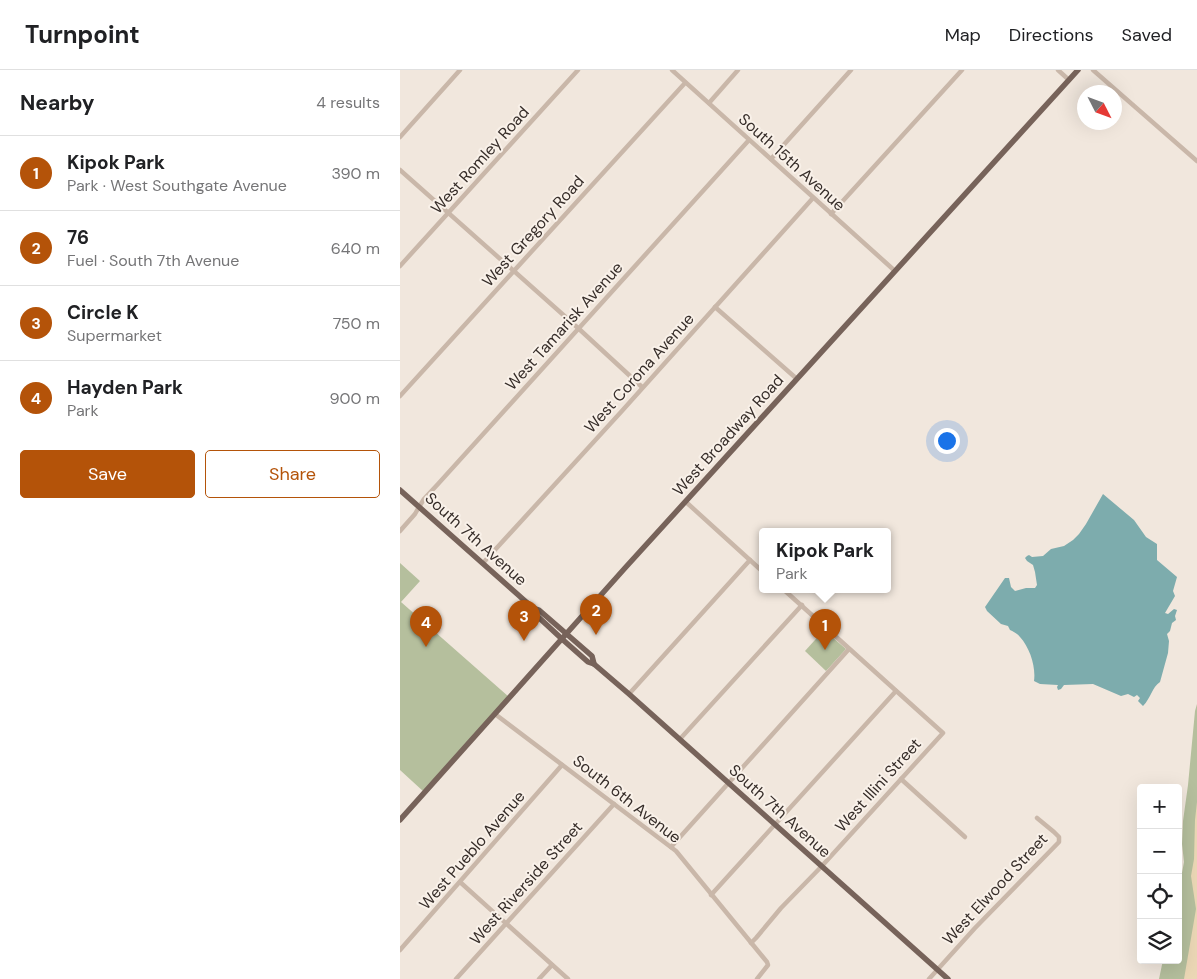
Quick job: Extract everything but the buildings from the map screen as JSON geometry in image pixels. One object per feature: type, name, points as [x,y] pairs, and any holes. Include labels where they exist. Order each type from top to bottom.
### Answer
[{"type":"main road","name":"West Broadway Road","points":[[400,820],[566,634],[1078,70]]},
{"type":"main road","name":"South 7th Avenue","points":[[400,490],[533,608],[540,610],[592,656],[594,664]]},
{"type":"main road","name":"South 7th Avenue","points":[[533,608],[535,614],[562,639],[629,694],[948,979]]},
{"type":"street","points":[[400,137],[460,70]]},
{"type":"street","name":"West Romley Road","points":[[400,266],[578,70]]},
{"type":"street","name":"South 15th Avenue","points":[[672,70],[896,271]]},
{"type":"street","points":[[709,103],[738,70]]},
{"type":"street","points":[[771,159],[851,70]]},
{"type":"street","points":[[831,214],[962,70]]},
{"type":"street","points":[[1058,70],[1069,80]]},
{"type":"street","points":[[1093,70],[1197,161]]},
{"type":"street","name":"West Gregory Road","points":[[400,396],[686,83]]},
{"type":"street","name":"West Tamarisk Avenue","points":[[400,531],[438,484],[749,140]]},
{"type":"street","points":[[400,170],[642,387]]},
{"type":"street","name":"West Corona Avenue","points":[[483,563],[813,198]]},
{"type":"street","points":[[715,307],[797,379]]},
{"type":"street","points":[[686,502],[759,568]]},
{"type":"street","points":[[629,694],[750,560]]},
{"type":"street","points":[[711,895],[896,691],[788,593]]},
{"type":"street","points":[[680,739],[802,605]]},
{"type":"street","points":[[670,847],[849,649]]},
{"type":"street","name":"West Illini Street","points":[[751,943],[780,908],[821,867],[943,733],[896,691]]},
{"type":"street","name":"South 6th Avenue","points":[[495,714],[670,847],[768,965],[757,979]]},
{"type":"street","name":"West Pueblo Avenue","points":[[400,950],[562,765]]},
{"type":"street","points":[[901,779],[964,838]]},
{"type":"street","name":"West Riverside Street","points":[[456,979],[614,804]]},
{"type":"street","name":"West Elwood Street","points":[[929,979],[975,928],[1059,842],[1059,838],[1054,832],[1037,818]]},
{"type":"street","points":[[460,882],[568,979]]},
{"type":"street","points":[[539,979],[552,965]]},
{"type":"green space","points":[[400,563],[420,581],[401,602],[509,697],[424,792],[400,770]]},
{"type":"green space","points":[[824,630],[846,649],[826,671],[805,651]]},
{"type":"green space","points":[[1197,704],[1197,979],[1159,979],[1162,964],[1182,964],[1183,821]]},
{"type":"sand","points":[[1197,802],[1197,979],[1184,979],[1196,909],[1191,876],[1194,859]]},
{"type":"water","points":[[1103,494],[1134,520],[1146,537],[1157,544],[1157,560],[1177,577],[1173,591],[1175,596],[1165,613],[1168,614],[1174,609],[1177,610],[1176,620],[1172,623],[1167,634],[1169,641],[1168,653],[1160,682],[1143,706],[1138,701],[1140,698],[1137,695],[1134,697],[1128,694],[1121,696],[1093,684],[1064,685],[1058,690],[1058,685],[1040,684],[1034,681],[1033,664],[1024,641],[1010,630],[1008,626],[1001,624],[985,607],[1005,578],[1009,578],[1011,587],[1015,591],[1035,588],[1037,585],[1033,565],[1025,558],[1029,555],[1032,557],[1043,556],[1051,549],[1064,546],[1073,540],[1086,524]]},
{"type":"place","name":"76","points":[[596,635]]},
{"type":"place","name":"Circle K","points":[[524,641]]},
{"type":"place","name":"Hayden Park","points":[[426,647]]},
{"type":"place","name":"Kipok Park","points":[[825,650]]}]
